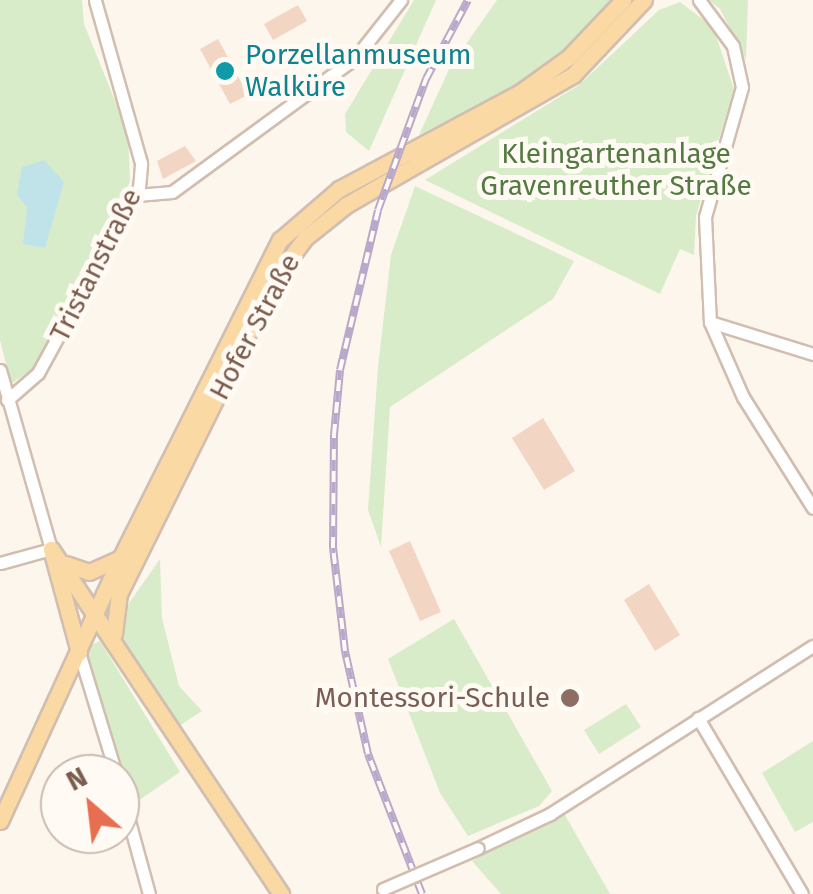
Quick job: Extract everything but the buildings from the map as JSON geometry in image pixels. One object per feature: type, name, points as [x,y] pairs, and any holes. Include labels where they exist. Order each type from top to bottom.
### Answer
[{"type":"main road","name":"Hofer Straße","points":[[0,821],[120,557],[280,240],[339,190],[519,93],[568,57],[623,0]]},
{"type":"main road","name":"Hofer Straße","points":[[114,634],[119,594],[276,278],[305,238],[346,206],[573,75],[640,6],[658,0]]},
{"type":"main road","points":[[51,549],[98,608],[282,894]]},
{"type":"main road","points":[[51,549],[78,652]]},
{"type":"main road","points":[[66,564],[98,570],[120,557]]},
{"type":"main road","points":[[62,591],[84,590]]},
{"type":"street","name":"Tristanstraße","points":[[4,400],[38,372],[137,195],[141,162],[95,0]]},
{"type":"street","points":[[137,195],[172,192],[355,58],[402,0]]},
{"type":"street","points":[[699,0],[733,46],[742,86],[705,217],[710,322],[743,398],[813,508]]},
{"type":"street","points":[[710,322],[813,354]]},
{"type":"street","points":[[0,370],[4,400],[51,549],[0,562]]},
{"type":"street","points":[[381,892],[550,814],[813,646]]},
{"type":"street","points":[[78,652],[110,754]]},
{"type":"street","points":[[698,718],[802,894]]},
{"type":"street","points":[[139,854],[150,894]]},
{"type":"green space","points":[[0,0],[82,0],[84,24],[128,133],[130,181],[89,278],[35,367],[11,384],[0,340]]},
{"type":"green space","points":[[414,0],[436,0],[369,151],[346,132],[345,114]]},
{"type":"green space","points":[[497,0],[610,0],[577,39],[511,89],[419,135],[450,67]]},
{"type":"green space","points":[[709,0],[748,0],[746,60],[720,9]]},
{"type":"green space","name":"Kleingartenanlage Gravenreuther Straße","points":[[680,2],[713,27],[734,89],[696,216],[694,255],[680,249],[660,294],[425,180],[579,85],[659,10]]},
{"type":"green space","points":[[415,186],[574,261],[553,299],[390,407],[381,547],[368,510],[378,367],[391,255]]},
{"type":"green space","points":[[160,559],[162,618],[179,686],[202,711],[179,726],[124,641],[125,609]]},
{"type":"green space","points":[[454,619],[552,791],[539,806],[468,836],[440,793],[388,659]]},
{"type":"green space","points":[[100,641],[180,772],[140,800],[140,754],[115,754],[81,650]]},
{"type":"green space","points":[[626,704],[641,727],[599,754],[584,730]]},
{"type":"green space","points":[[813,741],[813,822],[795,832],[762,773]]},
{"type":"green space","points":[[561,808],[610,894],[501,894],[472,861]]},
{"type":"water","points":[[44,160],[64,182],[45,248],[23,244],[27,207],[17,195],[22,167]]},
{"type":"railway","points":[[422,894],[368,754],[345,651],[333,548],[334,435],[340,370],[378,210],[426,79],[468,0]]},
{"type":"place","name":"Porzellanmuseum Walküre","points":[[225,71]]},
{"type":"place","name":"Montessori-Schule","points":[[570,698]]}]
